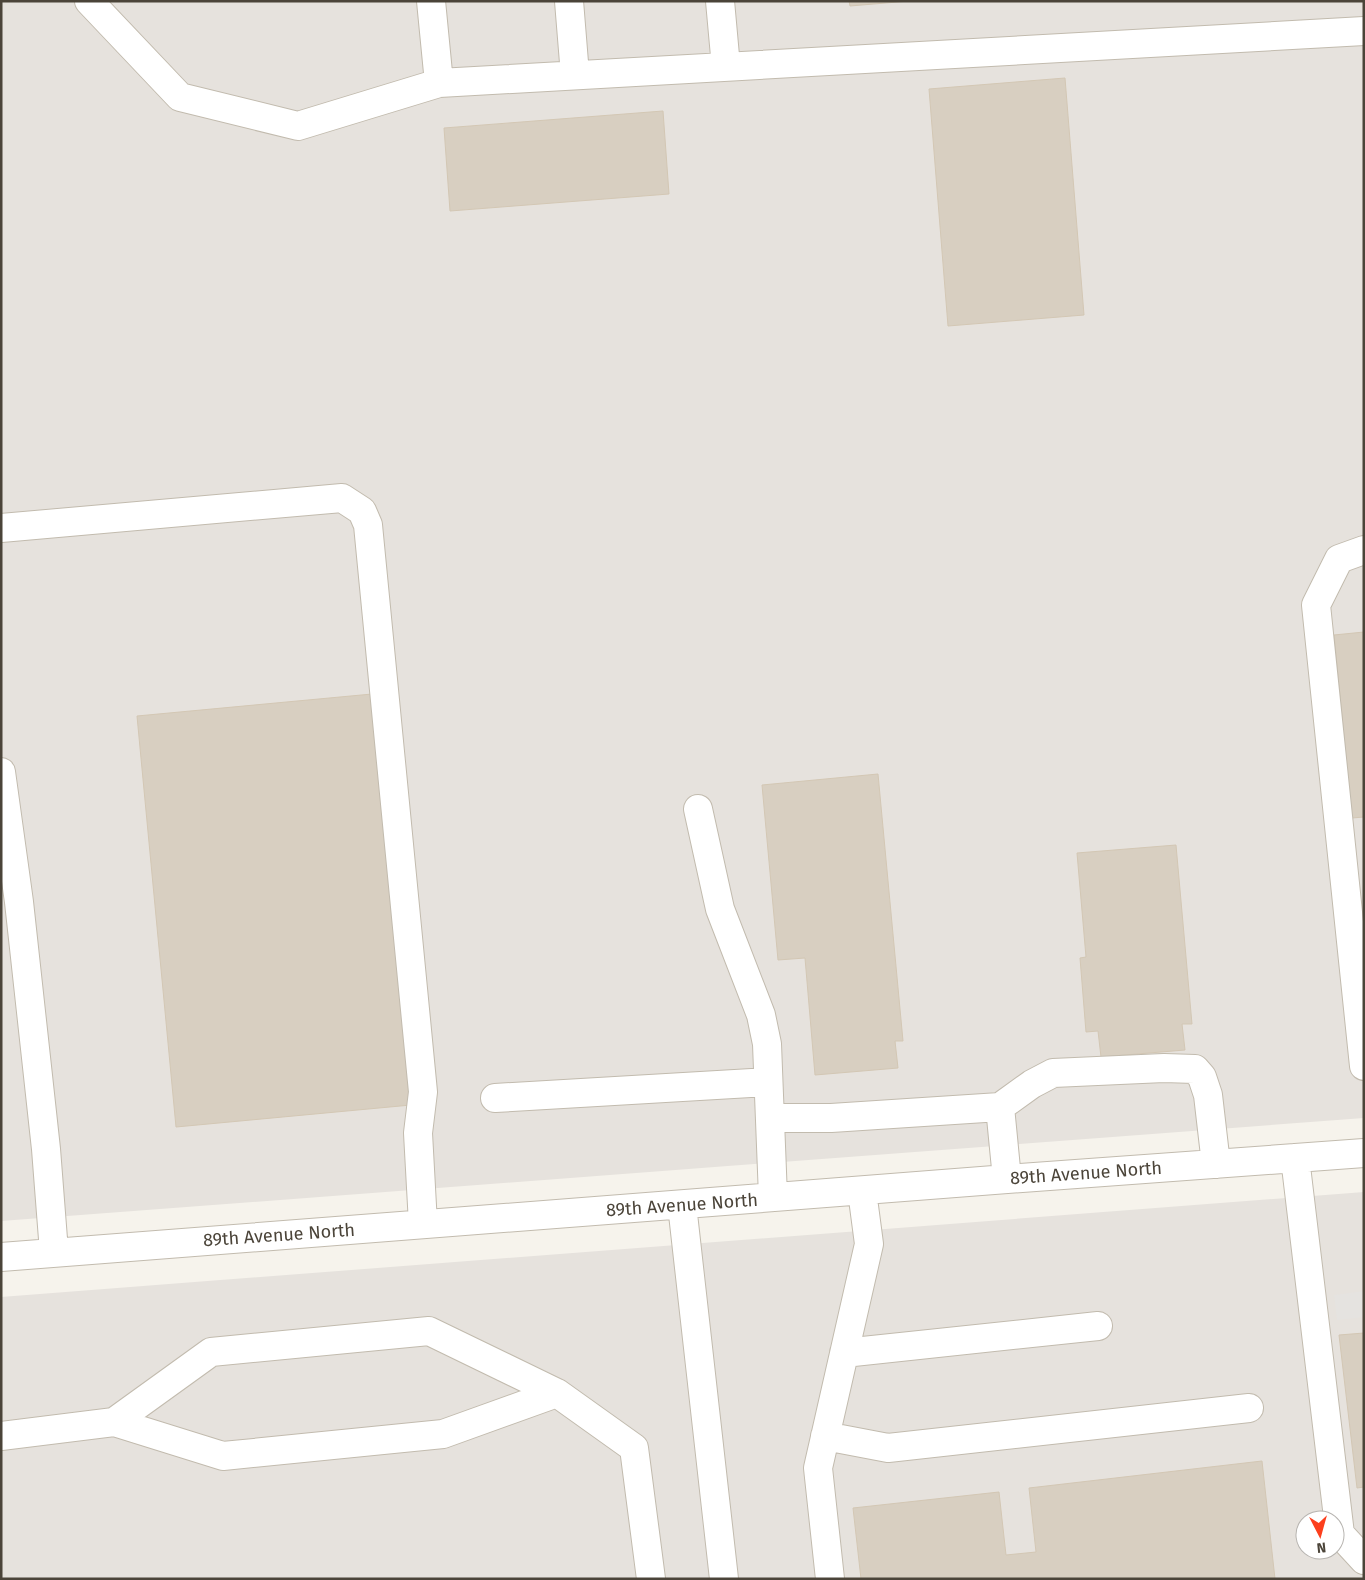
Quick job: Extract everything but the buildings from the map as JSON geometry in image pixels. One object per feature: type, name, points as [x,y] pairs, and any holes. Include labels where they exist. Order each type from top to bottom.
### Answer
[{"type":"street","points":[[89,1],[180,97],[298,126],[439,83],[1364,31]]},
{"type":"street","points":[[431,1],[439,83]]},
{"type":"street","points":[[569,1],[575,75]]},
{"type":"street","points":[[720,1],[726,67]]},
{"type":"street","points":[[1,528],[342,498],[362,511],[368,525],[378,618],[424,1092],[418,1133],[423,1224]]},
{"type":"street","points":[[1364,550],[1339,559],[1316,605],[1357,942],[1364,1066]]},
{"type":"street","points":[[1,772],[19,902],[46,1149],[54,1252]]},
{"type":"street","points":[[698,809],[720,909],[761,1014],[767,1044],[773,1197]]},
{"type":"street","points":[[770,1118],[831,1118],[1000,1107],[1032,1084],[1053,1073],[1164,1068],[1195,1069],[1202,1077],[1208,1095],[1216,1164]]},
{"type":"street","points":[[495,1098],[768,1082]]},
{"type":"street","points":[[1000,1107],[1007,1179]]},
{"type":"street","name":"89th Avenue North","points":[[1,1257],[1364,1153]]},
{"type":"street","points":[[1295,1158],[1340,1534],[1364,1560]]},
{"type":"street","points":[[830,1579],[818,1468],[869,1244],[862,1191]]},
{"type":"street","points":[[682,1205],[724,1579]]},
{"type":"street","points":[[844,1353],[1098,1326]]},
{"type":"street","points":[[114,1422],[211,1352],[429,1331],[557,1393],[634,1448],[651,1579]]},
{"type":"street","points":[[1,1436],[114,1422],[223,1456],[443,1434],[557,1393]]},
{"type":"street","points":[[825,1436],[888,1448],[1249,1408]]},
{"type":"shaded area","points":[[1,1],[1364,1],[1364,1118],[1,1221]]},
{"type":"shaded area","points":[[1364,1192],[1364,1579],[1,1579],[1,1297]]},
{"type":"shaded area","points":[[1364,1291],[1364,1317],[1337,1320],[1334,1295]]}]
